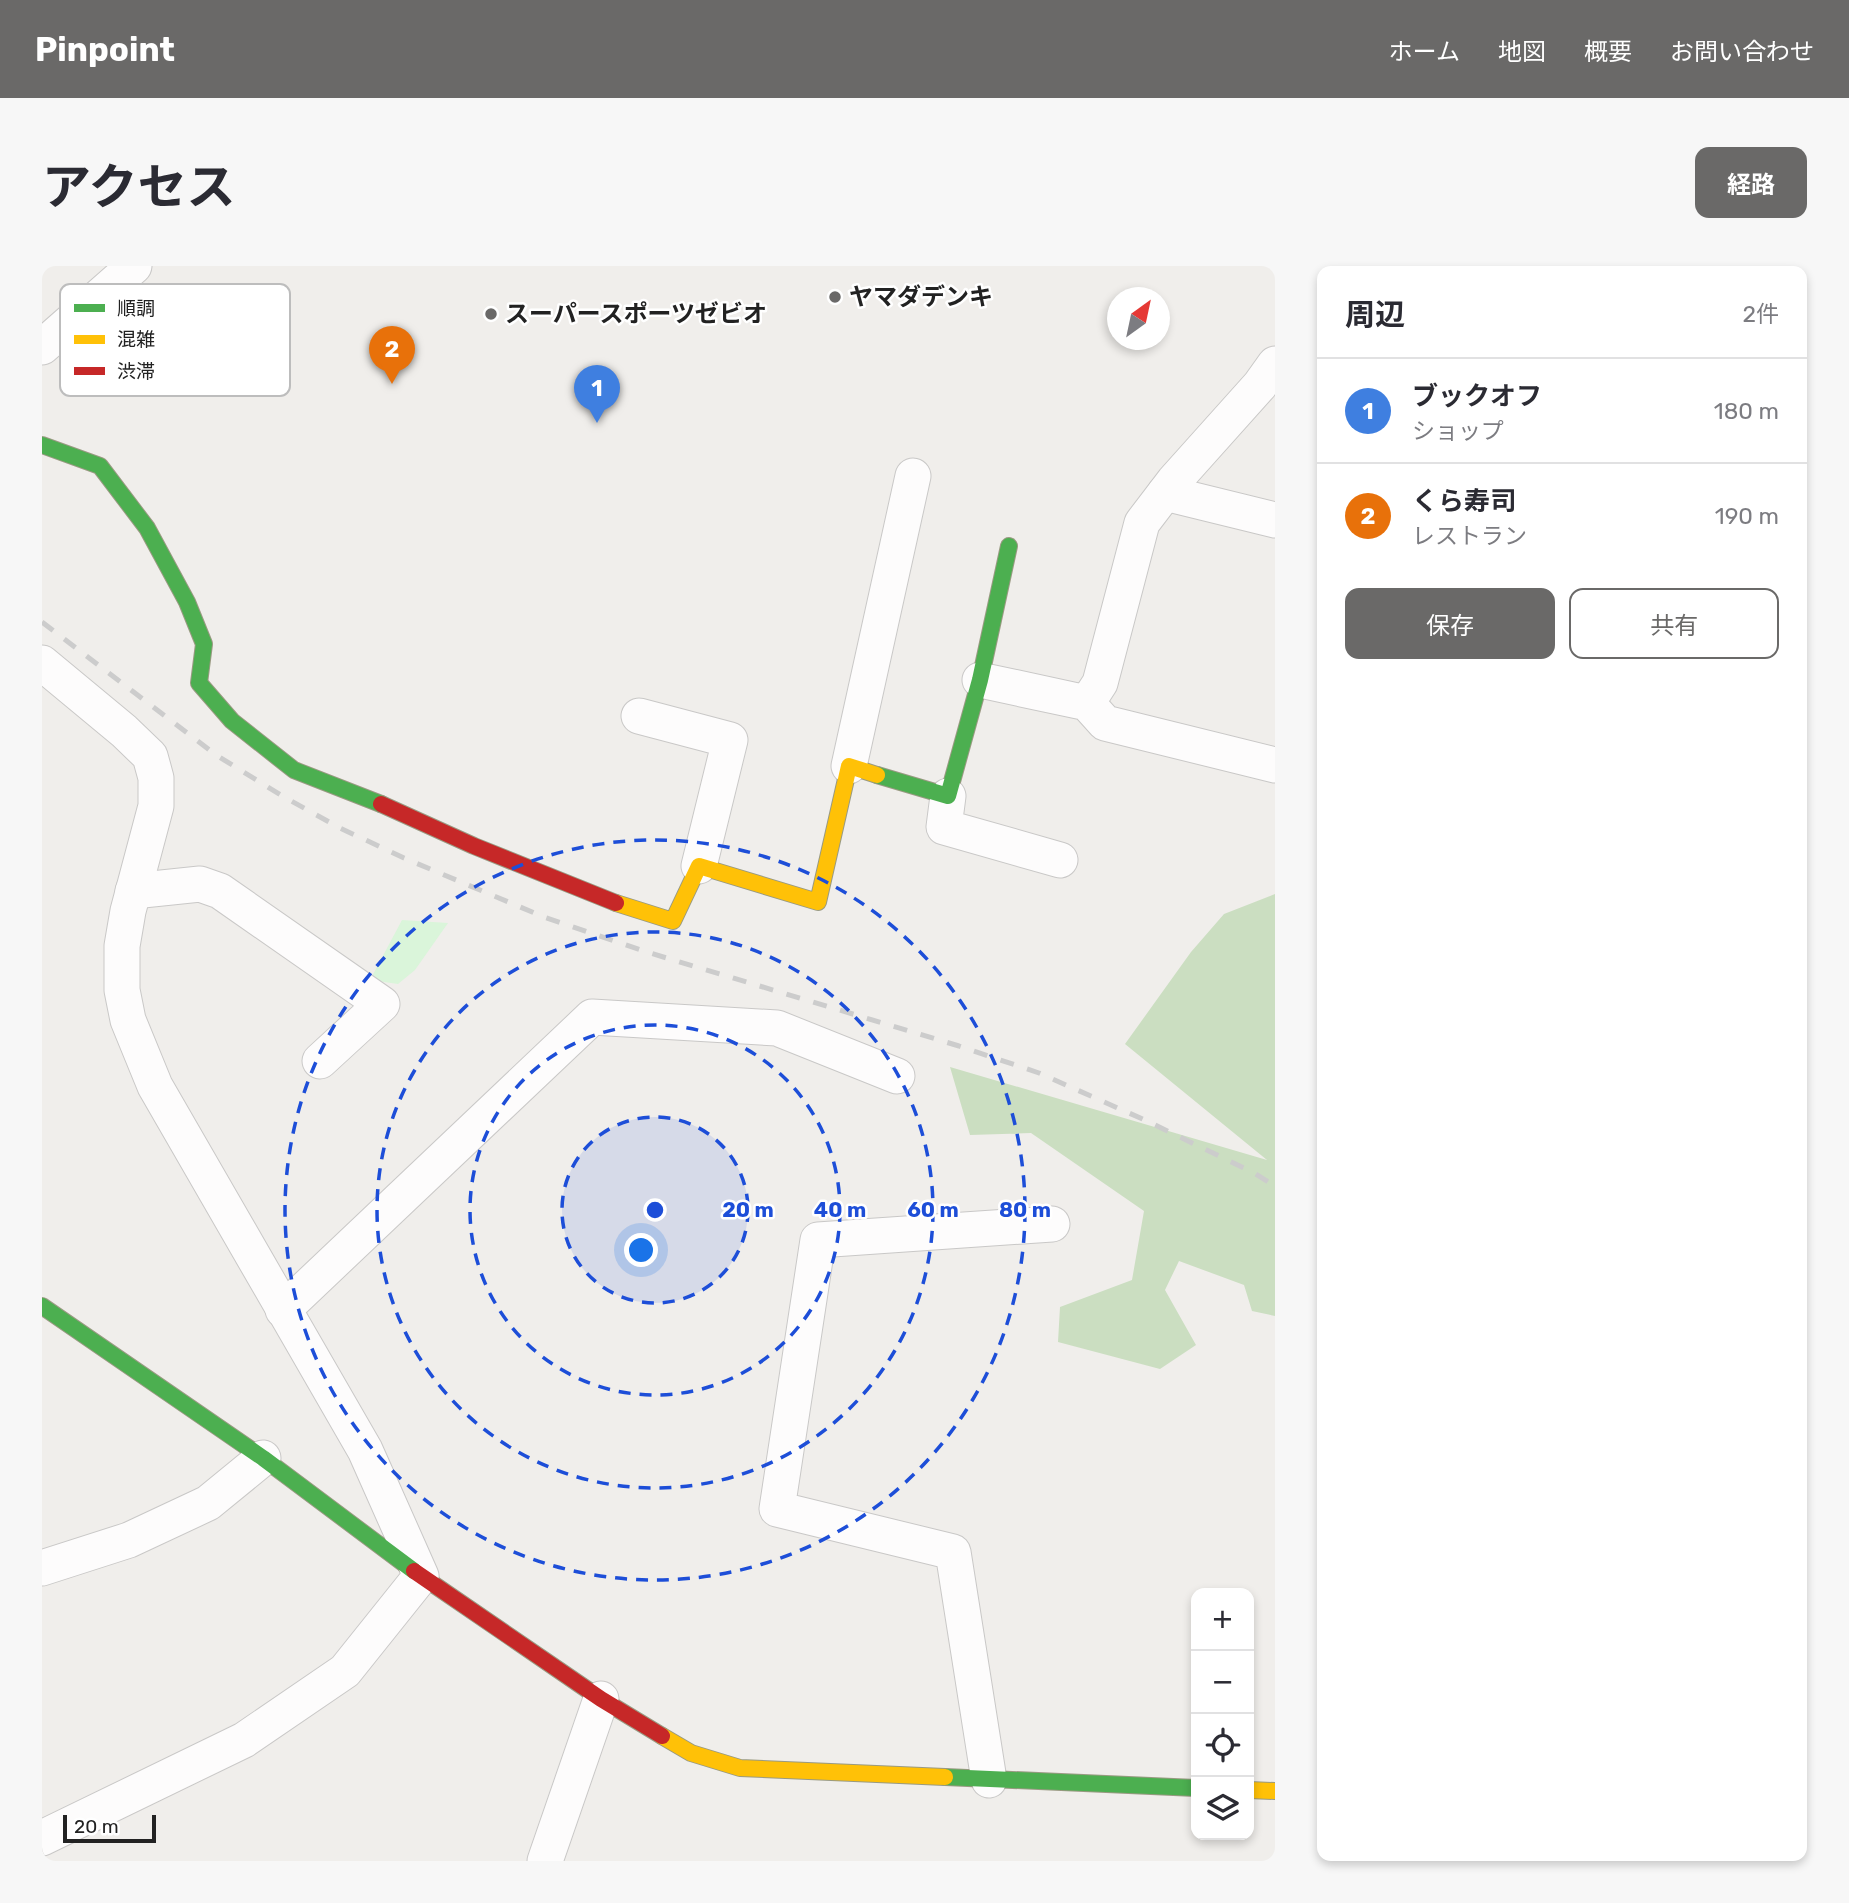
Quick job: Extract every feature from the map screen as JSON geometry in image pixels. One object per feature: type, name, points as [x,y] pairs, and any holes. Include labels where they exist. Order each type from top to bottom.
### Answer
[{"type":"street","points":[[114,284],[134,266]]},
{"type":"street","points":[[42,347],[60,331]]},
{"type":"street","points":[[1087,703],[1100,683],[1142,523],[1275,364]]},
{"type":"street","points":[[42,445],[100,466],[147,528],[187,602],[204,644],[200,683],[232,721],[294,770],[370,799],[474,846],[614,902],[673,920],[699,866],[730,740],[639,716]]},
{"type":"street","points":[[699,866],[818,902],[913,476]]},
{"type":"street","points":[[1165,494],[1275,520]]},
{"type":"street","points":[[1009,546],[980,680],[948,796],[944,827],[1060,860]]},
{"type":"street","points":[[42,663],[150,756],[156,778],[156,806],[133,891],[122,946],[122,989],[128,1020],[155,1086],[365,1450],[421,1576]]},
{"type":"street","points":[[980,680],[1087,703],[1105,723],[1275,765]]},
{"type":"street","points":[[849,766],[948,796]]},
{"type":"street","points":[[133,891],[201,884],[220,891],[382,1004],[320,1061]]},
{"type":"street","points":[[283,1310],[592,1017],[777,1028],[897,1076]]},
{"type":"street","points":[[989,1780],[953,1552],[776,1509],[818,1240],[1052,1224]]},
{"type":"street","points":[[42,1306],[263,1458],[421,1576],[601,1699],[691,1753],[740,1768],[1191,1788]]},
{"type":"street","points":[[42,1568],[129,1540],[208,1503],[263,1458]]},
{"type":"street","points":[[42,1839],[244,1740],[345,1671],[421,1576]]},
{"type":"street","points":[[545,1861],[601,1699]]},
{"type":"street","points":[[1254,1790],[1275,1791]]},
{"type":"green space","points":[[1275,894],[1275,1316],[1252,1311],[1244,1285],[1179,1261],[1165,1290],[1196,1345],[1160,1369],[1058,1342],[1060,1307],[1132,1280],[1144,1211],[1031,1133],[970,1135],[950,1067],[1267,1160],[1125,1044],[1191,952],[1224,914]]},
{"type":"green space","points":[[402,920],[448,923],[415,970],[398,984],[370,980]]},
{"type":"railway","points":[[42,622],[216,755],[340,828],[404,858],[544,917],[650,953],[959,1046],[1039,1073],[1147,1121],[1275,1186]]},
{"type":"traffic: fast","points":[[42,445],[100,466],[147,528],[187,602],[204,644],[199,683],[232,721],[294,770],[381,804]]},
{"type":"traffic: fast","points":[[877,775],[948,796],[980,680],[1009,546]]},
{"type":"traffic: fast","points":[[42,1306],[263,1458],[414,1571]]},
{"type":"traffic: fast","points":[[945,1777],[1191,1788]]},
{"type":"traffic: slow","points":[[616,903],[673,921],[699,866],[818,902],[849,766],[877,775]]},
{"type":"traffic: slow","points":[[662,1736],[691,1753],[740,1768],[945,1777]]},
{"type":"traffic: slow","points":[[1254,1790],[1275,1791]]},
{"type":"traffic: jam","points":[[381,804],[474,846],[616,903]]},
{"type":"traffic: jam","points":[[414,1571],[601,1699],[662,1736]]},
{"type":"place","name":"ヤマダデンキ","points":[[835,297]]},
{"type":"place","name":"スーパースポーツゼビオ","points":[[491,314]]},
{"type":"place","name":"くら寿司","points":[[392,384]]},
{"type":"place","name":"ブックオフ","points":[[597,423]]}]
